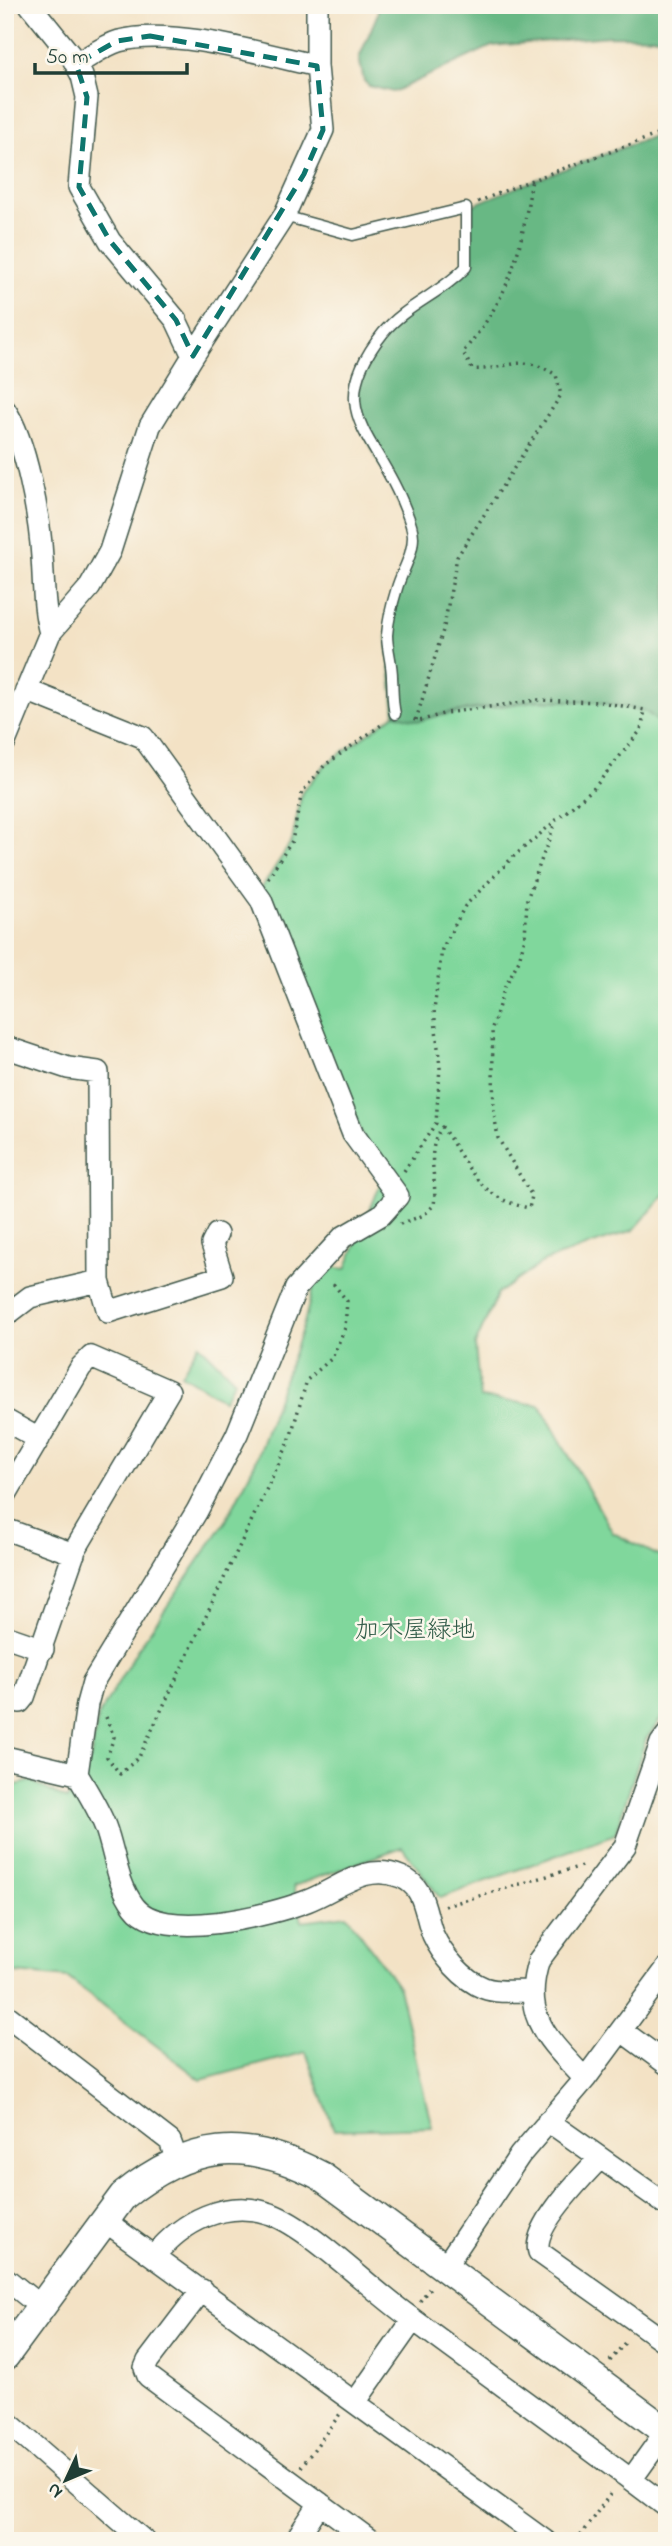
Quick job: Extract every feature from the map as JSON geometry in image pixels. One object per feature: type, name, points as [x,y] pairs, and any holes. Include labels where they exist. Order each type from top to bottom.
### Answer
[{"type":"street","points":[[30,5],[76,64],[87,97],[79,187],[110,242],[176,320],[193,356]]},
{"type":"street","points":[[5,742],[50,633],[90,587],[110,551],[149,426],[284,216],[323,130],[317,66],[317,5]]},
{"type":"street","points":[[76,64],[117,41],[150,36],[232,47],[317,66]]},
{"type":"street","points":[[5,410],[20,443],[35,507],[42,554],[45,614],[50,633]]},
{"type":"street","points":[[26,690],[143,737],[257,895],[353,1134],[398,1196],[381,1215],[343,1237],[296,1289],[237,1434],[197,1511],[93,1682],[87,1704],[77,1774],[105,1828],[116,1868],[135,1908],[168,1924],[204,1925],[255,1916],[307,1901],[363,1872],[401,1877],[420,1891],[440,1945],[458,1970],[486,1990],[531,1991]]},
{"type":"street","points":[[5,1047],[68,1068],[98,1072],[99,1281],[108,1312],[222,1276],[212,1244],[217,1234]]},
{"type":"street","points":[[5,1316],[30,1297],[99,1281]]},
{"type":"street","points":[[5,1496],[81,1367],[91,1357],[169,1391],[74,1554],[24,1697],[15,1702],[5,1699]]},
{"type":"street","points":[[5,1420],[39,1439]]},
{"type":"street","points":[[5,1529],[74,1554]]},
{"type":"street","points":[[5,1636],[43,1649]]},
{"type":"street","points":[[585,2080],[545,2036],[534,2013],[531,1991],[539,1960],[631,1834],[661,1743],[667,1735]]},
{"type":"street","points":[[5,1757],[77,1774]]},
{"type":"street","points":[[444,2268],[520,2155],[585,2080],[667,1968]]},
{"type":"street","points":[[5,2014],[170,2141],[177,2160]]},
{"type":"street","points":[[622,2031],[667,2064]]},
{"type":"street","points":[[548,2121],[667,2205]]},
{"type":"street","points":[[5,2356],[123,2196],[146,2178],[177,2160],[206,2152],[237,2149],[261,2151],[292,2161],[321,2176],[666,2431],[627,2479]]},
{"type":"street","points":[[600,2158],[570,2190],[538,2236],[539,2252],[667,2343]]},
{"type":"street","points":[[154,2256],[170,2236],[196,2219],[218,2211],[270,2214],[295,2227],[411,2318],[667,2507]]},
{"type":"street","points":[[105,2221],[545,2541]]},
{"type":"street","points":[[5,2278],[41,2307]]},
{"type":"street","points":[[202,2290],[148,2361],[145,2368],[148,2376],[371,2541]]},
{"type":"street","points":[[353,2401],[411,2318]]},
{"type":"street","points":[[5,2420],[144,2541]]},
{"type":"street","points":[[295,2541],[320,2503]]},
{"type":"lane","points":[[284,216],[354,236],[466,208],[466,267],[455,279],[422,298],[385,331],[368,355],[353,396],[355,414],[400,496],[413,534],[411,552],[396,589],[387,635],[393,680],[391,699],[395,714]]},
{"type":"path","points":[[466,208],[531,179],[575,166],[667,131]]},
{"type":"path","points":[[416,720],[444,627],[457,557],[561,395],[556,374],[538,363],[511,362],[493,370],[472,369],[463,352],[488,322],[508,286],[521,250],[531,179]]},
{"type":"path","points":[[257,895],[292,841],[302,792],[326,765],[395,714],[416,720],[538,700],[600,702],[645,710],[641,730],[594,788],[513,857],[465,906],[442,949],[434,1010],[440,1067],[436,1123],[399,1178],[398,1196]]},
{"type":"path","points":[[397,1224],[424,1215],[434,1205],[432,1154],[442,1127],[471,1174],[485,1189],[513,1205],[529,1208],[533,1196],[498,1139],[494,1113],[492,1028],[505,986],[519,960],[525,938],[527,899],[546,840],[557,819]]},
{"type":"path","points":[[87,1704],[107,1718],[114,1737],[107,1757],[120,1774],[139,1757],[257,1514],[289,1442],[307,1380],[332,1358],[345,1328],[346,1301],[319,1265]]},
{"type":"path","points":[[426,1912],[607,1859],[614,1860]]},
{"type":"path","points":[[411,2318],[444,2268]]},
{"type":"path","points":[[596,2379],[640,2324]]},
{"type":"path","points":[[291,2480],[353,2401]]},
{"type":"path","points":[[576,2541],[627,2479]]},
{"type":"highlighted area","points":[[150,36],[317,66],[323,130],[304,174],[193,356],[176,320],[110,241],[79,187],[87,97],[76,64],[117,41]]},
{"type":"green space","points":[[377,5],[667,5],[667,37],[610,36],[492,46],[393,92],[369,86],[364,81],[359,58],[378,13]]},
{"type":"green space","points":[[667,131],[667,729],[645,711],[598,702],[538,700],[446,713],[419,721],[395,714],[387,635],[413,534],[355,413],[360,374],[385,331],[466,267],[466,208]]},
{"type":"green space","name":"加木屋緑地","points":[[538,700],[598,702],[645,710],[667,729],[667,1192],[634,1230],[545,1261],[498,1293],[475,1345],[480,1398],[540,1405],[613,1533],[667,1560],[667,1711],[646,1739],[615,1834],[440,1898],[402,1847],[294,1886],[302,1921],[347,1915],[399,1988],[432,2127],[334,2130],[306,2052],[201,2080],[68,1978],[5,1972],[5,1788],[31,1781],[67,1800],[90,1761],[98,1717],[137,1650],[226,1521],[255,1463],[304,1323],[319,1265],[346,1269],[382,1180],[257,895],[292,841],[302,792],[325,765],[395,714],[432,717]]},
{"type":"green space","points":[[199,1344],[235,1380],[224,1400],[181,1374]]}]
